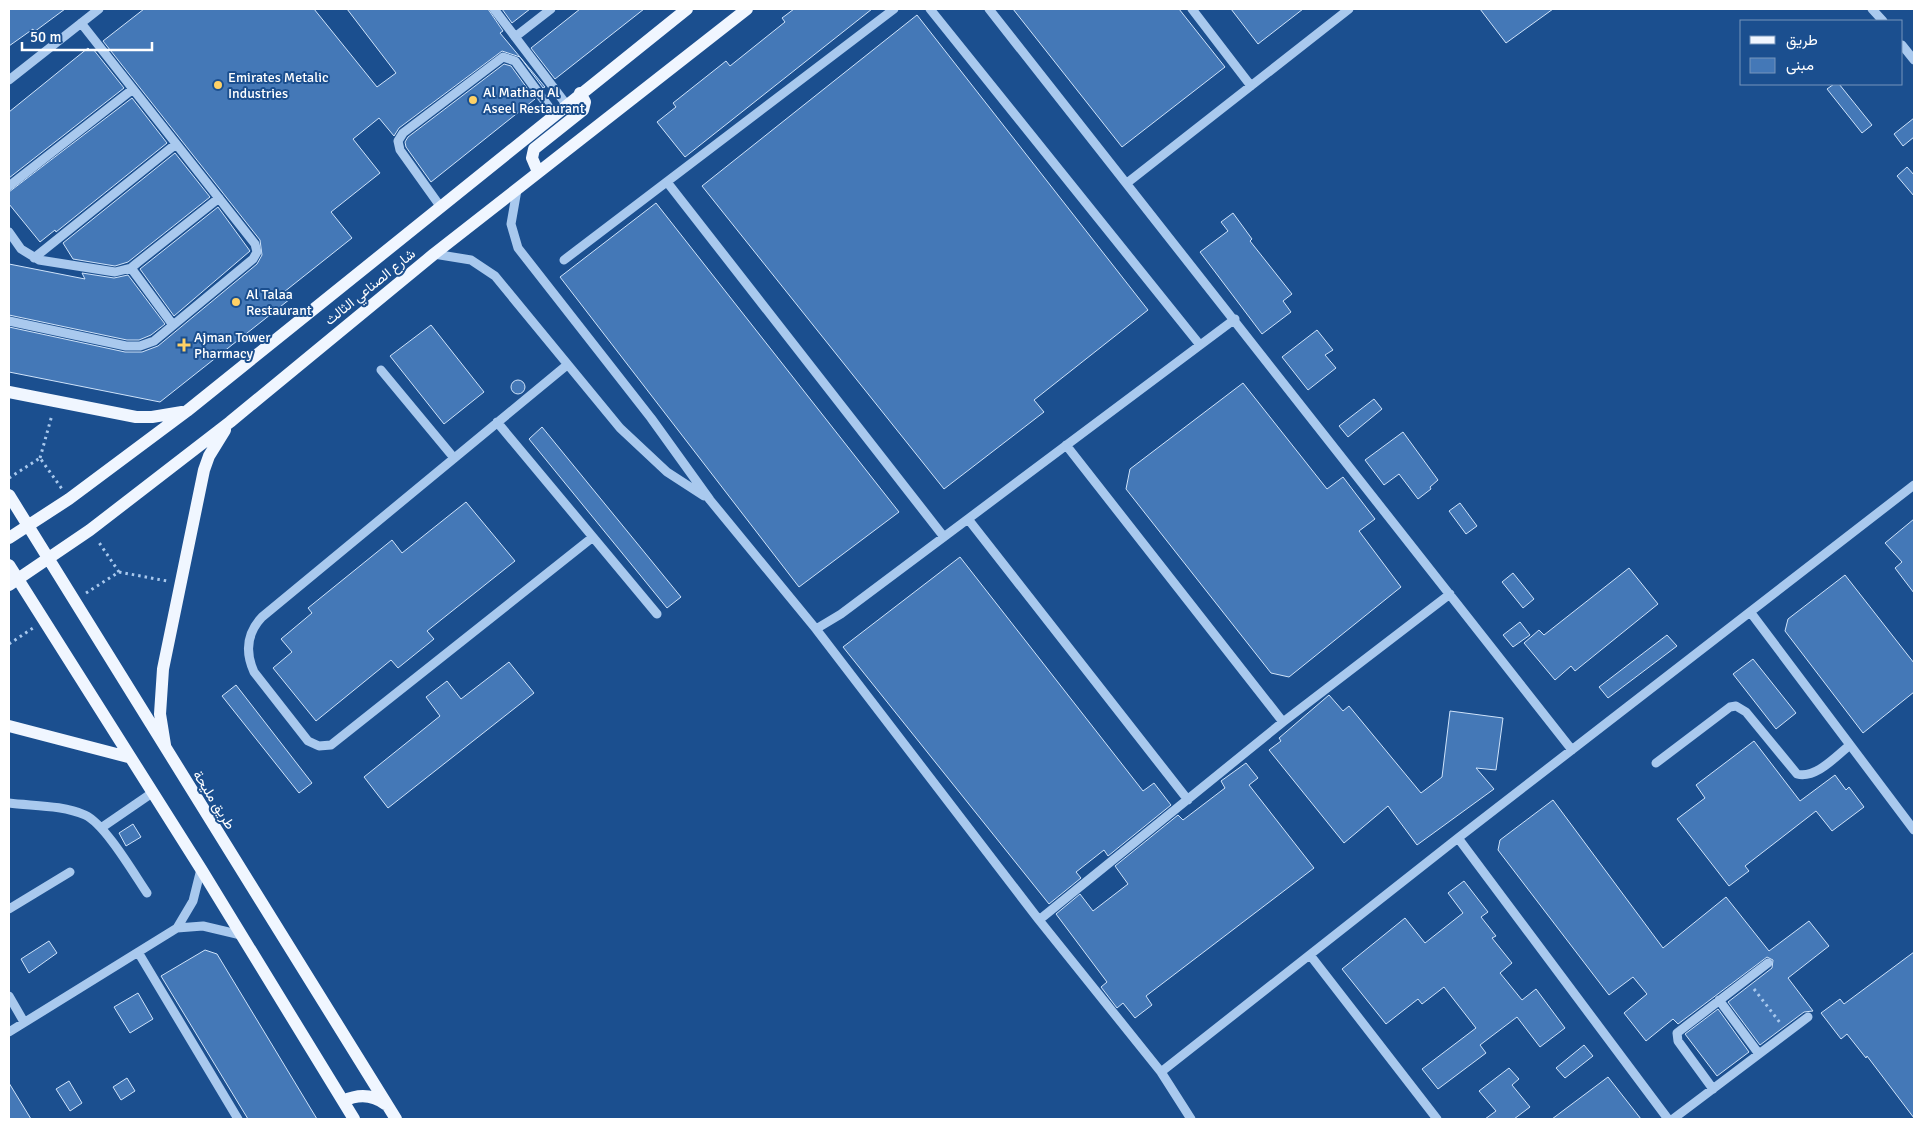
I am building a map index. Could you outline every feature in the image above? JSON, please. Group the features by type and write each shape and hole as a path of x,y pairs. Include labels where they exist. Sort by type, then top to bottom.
{"main road":[{"name":"شارع الصناعي الثالث","path":"9,538 69,499 187,411 566,104 687,9"},
{"name":"شارع الصناعي الثالث","path":"13,582 90,530 230,422 434,254 747,9"},
{"path":"538,172 532,158 534,149 583,110 585,102 580,93"},
{"path":"9,392 136,417 168,416 187,411"},
{"path":"169,757 163,737 160,692 204,470 209,456 230,422"},
{"name":"طريق مليحة","path":"9,495 169,757 396,1119"},
{"path":"9,565 13,582 201,869 343,1101 349,1118"},
{"path":"9,726 128,757"},
{"path":"343,1101 361,1095 371,1096 387,1106"}],"street":[{"path":"9,80 99,9"},
{"path":"494,9 566,104"},
{"path":"516,37 551,9"},
{"path":"564,260 894,9"},
{"path":"930,9 1200,345"},
{"path":"989,9 1235,319 1572,750"},
{"path":"1192,9 1251,86"},
{"path":"1872,9 1882,20"},
{"path":"1127,183 1343,11"},
{"path":"9,321 134,347 154,341 256,256 255,244 81,23"},
{"path":"1903,46 1914,60"},
{"path":"440,206 400,150 398,141 403,133 503,57 515,61 554,114"},
{"path":"9,186 133,89"},
{"path":"34,258 176,144"},
{"path":"667,182 944,536"},
{"path":"517,190 511,224 518,248 651,418 710,500 816,629 1039,920 1161,1072 1192,1119"},
{"path":"9,232 21,249 34,258 115,272 131,268 219,198"},
{"path":"434,254 471,260 490,271 620,428 667,472 710,500"},
{"path":"131,268 173,325"},
{"path":"816,629 841,614 1235,319"},
{"path":"567,365 262,617 251,633 248,653 254,672 313,744 325,746 336,742 593,537"},
{"path":"381,370 454,458"},
{"path":"497,422 657,614"},
{"path":"1066,445 1283,722"},
{"path":"1161,1072 1458,838 1914,485"},
{"path":"968,519 1188,800"},
{"path":"1039,920 1283,722 1450,594"},
{"path":"1751,613 1914,830"},
{"path":"1656,763 1730,707 1736,706 1746,712 1797,774 1802,776 1813,773 1850,745"},
{"path":"101,828 152,793"},
{"path":"9,803 79,813 87,816 101,828 148,893"},
{"path":"1458,838 1668,1119"},
{"path":"9,1032 176,928 193,901 201,869"},
{"path":"9,909 70,872"},
{"path":"176,928 202,926 241,935"},
{"path":"138,952 238,1119"},
{"path":"1310,955 1437,1119"},
{"path":"1713,1089 1676,1036 1768,963"},
{"path":"9,996 24,1022"},
{"path":"1719,1000 1759,1054"},
{"path":"1673,1119 1808,1017"}],"path":[{"path":"40,458 55,401"},
{"path":"119,572 181,584"},
{"path":"1746,979 1787,1033"}],"building":[{"path":"9,9 65,9 34,32 33,29 9,46"},
{"path":"144,9 314,9 377,87 396,73 347,9 488,9 503,31 500,33 520,57 502,51 399,128 394,136 379,118 353,139 380,173 331,212 352,238 284,292 290,299 160,402 9,372 9,327 125,352 142,352 158,346 257,264 262,255 260,240 103,41"},
{"path":"502,9 530,9 512,23"},
{"path":"580,9 644,9 555,79 531,48"},
{"path":"794,9 872,9 685,157 657,122 676,107 673,103 726,61 730,66 785,22 782,18"},
{"path":"1013,9 1179,9 1225,67 1122,147"},
{"path":"1231,9 1303,9 1258,44"},
{"path":"1480,9 1553,9 1506,43"},
{"path":"917,15 1148,310 1034,400 1044,412 944,489 702,186"},
{"path":"88,48 91,51 93,49 124,88 9,178 9,112"},
{"path":"520,57 545,87 543,88"},
{"path":"504,64 511,66 535,99 431,182 406,147 405,142 408,137"},
{"path":"1833,85 1840,85 1872,125 1862,133 1827,89"},
{"path":"132,98 167,143 56,232 55,230 40,242 9,204 9,192"},
{"path":"1914,118 1914,137 1903,146 1894,134"},
{"path":"175,153 210,197 128,262 115,266 73,259 63,243"},
{"path":"1907,167 1914,175 1914,196 1897,176"},
{"path":"656,203 899,512 799,587 560,277"},
{"path":"218,207 250,251 174,316 140,269"},
{"path":"1233,213 1252,239 1250,241 1292,294 1283,301 1291,312 1262,334 1200,252 1228,231 1221,222"},
{"path":"9,264 85,279 82,273 114,278 128,275 165,324 151,335 139,340 127,340 9,315"},
{"path":"431,325 484,392 444,424 390,356"},
{"path":"1317,330 1333,350 1325,355 1336,368 1308,390 1282,357"},
{"path":"515,380 521,380 525,387 521,394 515,394 511,390 511,384"},
{"path":"1243,383 1327,489 1343,477 1375,519 1359,531 1401,587 1289,677 1271,673 1126,489 1130,469"},
{"path":"1374,399 1382,409 1348,437 1339,426"},
{"path":"542,427 681,597 667,608 529,439"},
{"path":"1403,432 1438,480 1430,487 1431,489 1418,499 1399,474 1384,485 1365,460"},
{"path":"466,502 515,561 427,631 434,639 398,668 391,660 316,721 273,668 292,652 281,639 312,613 308,608 392,540 402,553"},
{"path":"1460,503 1477,526 1466,534 1449,511"},
{"path":"1914,519 1914,593 1895,568 1902,562 1885,543"},
{"path":"960,557 1143,791 1154,783 1171,805 1108,856 1104,850 1076,872 1081,878 1049,904 843,647"},
{"path":"1629,568 1658,604 1575,671 1571,666 1555,680 1524,643 1539,630 1544,635"},
{"path":"1513,573 1534,599 1523,608 1502,582"},
{"path":"1845,575 1914,663 1914,692 1863,733 1785,631 1788,619"},
{"path":"1520,622 1530,635 1513,647 1503,635"},
{"path":"1667,635 1677,646 1608,698 1599,687"},
{"path":"1753,659 1796,713 1776,729 1733,674"},
{"path":"509,662 534,693 388,808 364,777 440,716 426,697 447,681 461,699"},
{"path":"236,685 312,783 299,793 222,696"},
{"path":"1329,695 1343,711 1349,706 1421,793 1442,777 1450,711 1503,718 1496,770 1476,768 1494,789 1417,845 1388,806 1344,843 1269,750 1281,741 1279,738"},
{"path":"1754,741 1800,801 1835,775 1846,790 1849,787 1864,807 1832,831 1816,811 1745,866 1749,871 1729,886 1677,819 1705,798 1696,785"},
{"path":"1246,763 1258,778 1249,785 1314,868 1146,996 1152,1005 1135,1018 1123,1003 1117,1008 1101,987 1107,982 1056,914 1080,894 1093,911 1128,884 1115,866 1178,815 1183,820 1225,788 1221,781"},
{"path":"1553,800 1663,948 1726,897 1769,951 1809,921 1829,946 1788,978 1813,1011 1804,1012 1760,1045 1728,1002 1772,968 1773,960 1767,957 1678,1024 1673,1019 1646,1041 1624,1013 1647,994 1633,977 1609,995 1498,850 1500,840"},
{"path":"133,824 141,837 126,846 119,833"},
{"path":"1464,881 1488,912 1481,917 1496,936 1492,938 1512,963 1500,973 1522,1000 1536,989 1565,1028 1540,1047 1517,1017 1480,1045 1486,1053 1438,1089 1422,1069 1476,1028 1444,987 1422,1004 1418,999 1386,1024 1342,969 1405,918 1425,943 1463,913 1448,893"},
{"path":"49,941 57,953 29,973 21,959"},
{"path":"205,950 217,954 317,1119 248,1119 161,976"},
{"path":"1914,952 1914,1118 1867,1056 1866,1058 1847,1034 1841,1039 1821,1013 1840,999 1844,1004"},
{"path":"138,993 153,1019 130,1033 114,1007"},
{"path":"1718,1009 1749,1052 1717,1076 1685,1034"},
{"path":"1584,1045 1593,1056 1565,1078 1556,1068"},
{"path":"1509,1068 1519,1079 1512,1085 1530,1107 1514,1119 1485,1119 1496,1111 1479,1091"},
{"path":"1608,1077 1641,1119 1552,1119"},
{"path":"127,1078 135,1091 121,1100 113,1087"},
{"path":"69,1081 82,1103 70,1111 56,1089"},
{"path":"9,1083 31,1119 9,1119"}],"place":[{"name":"Emirates Metalic Industries","path":"218,85"},
{"name":"Al Mathaq Al Aseel Restaurant","path":"473,100"},
{"name":"Al Talaa Restaurant","path":"236,302"},
{"name":"Ajman Tower Pharmacy","path":"184,345"}]}
